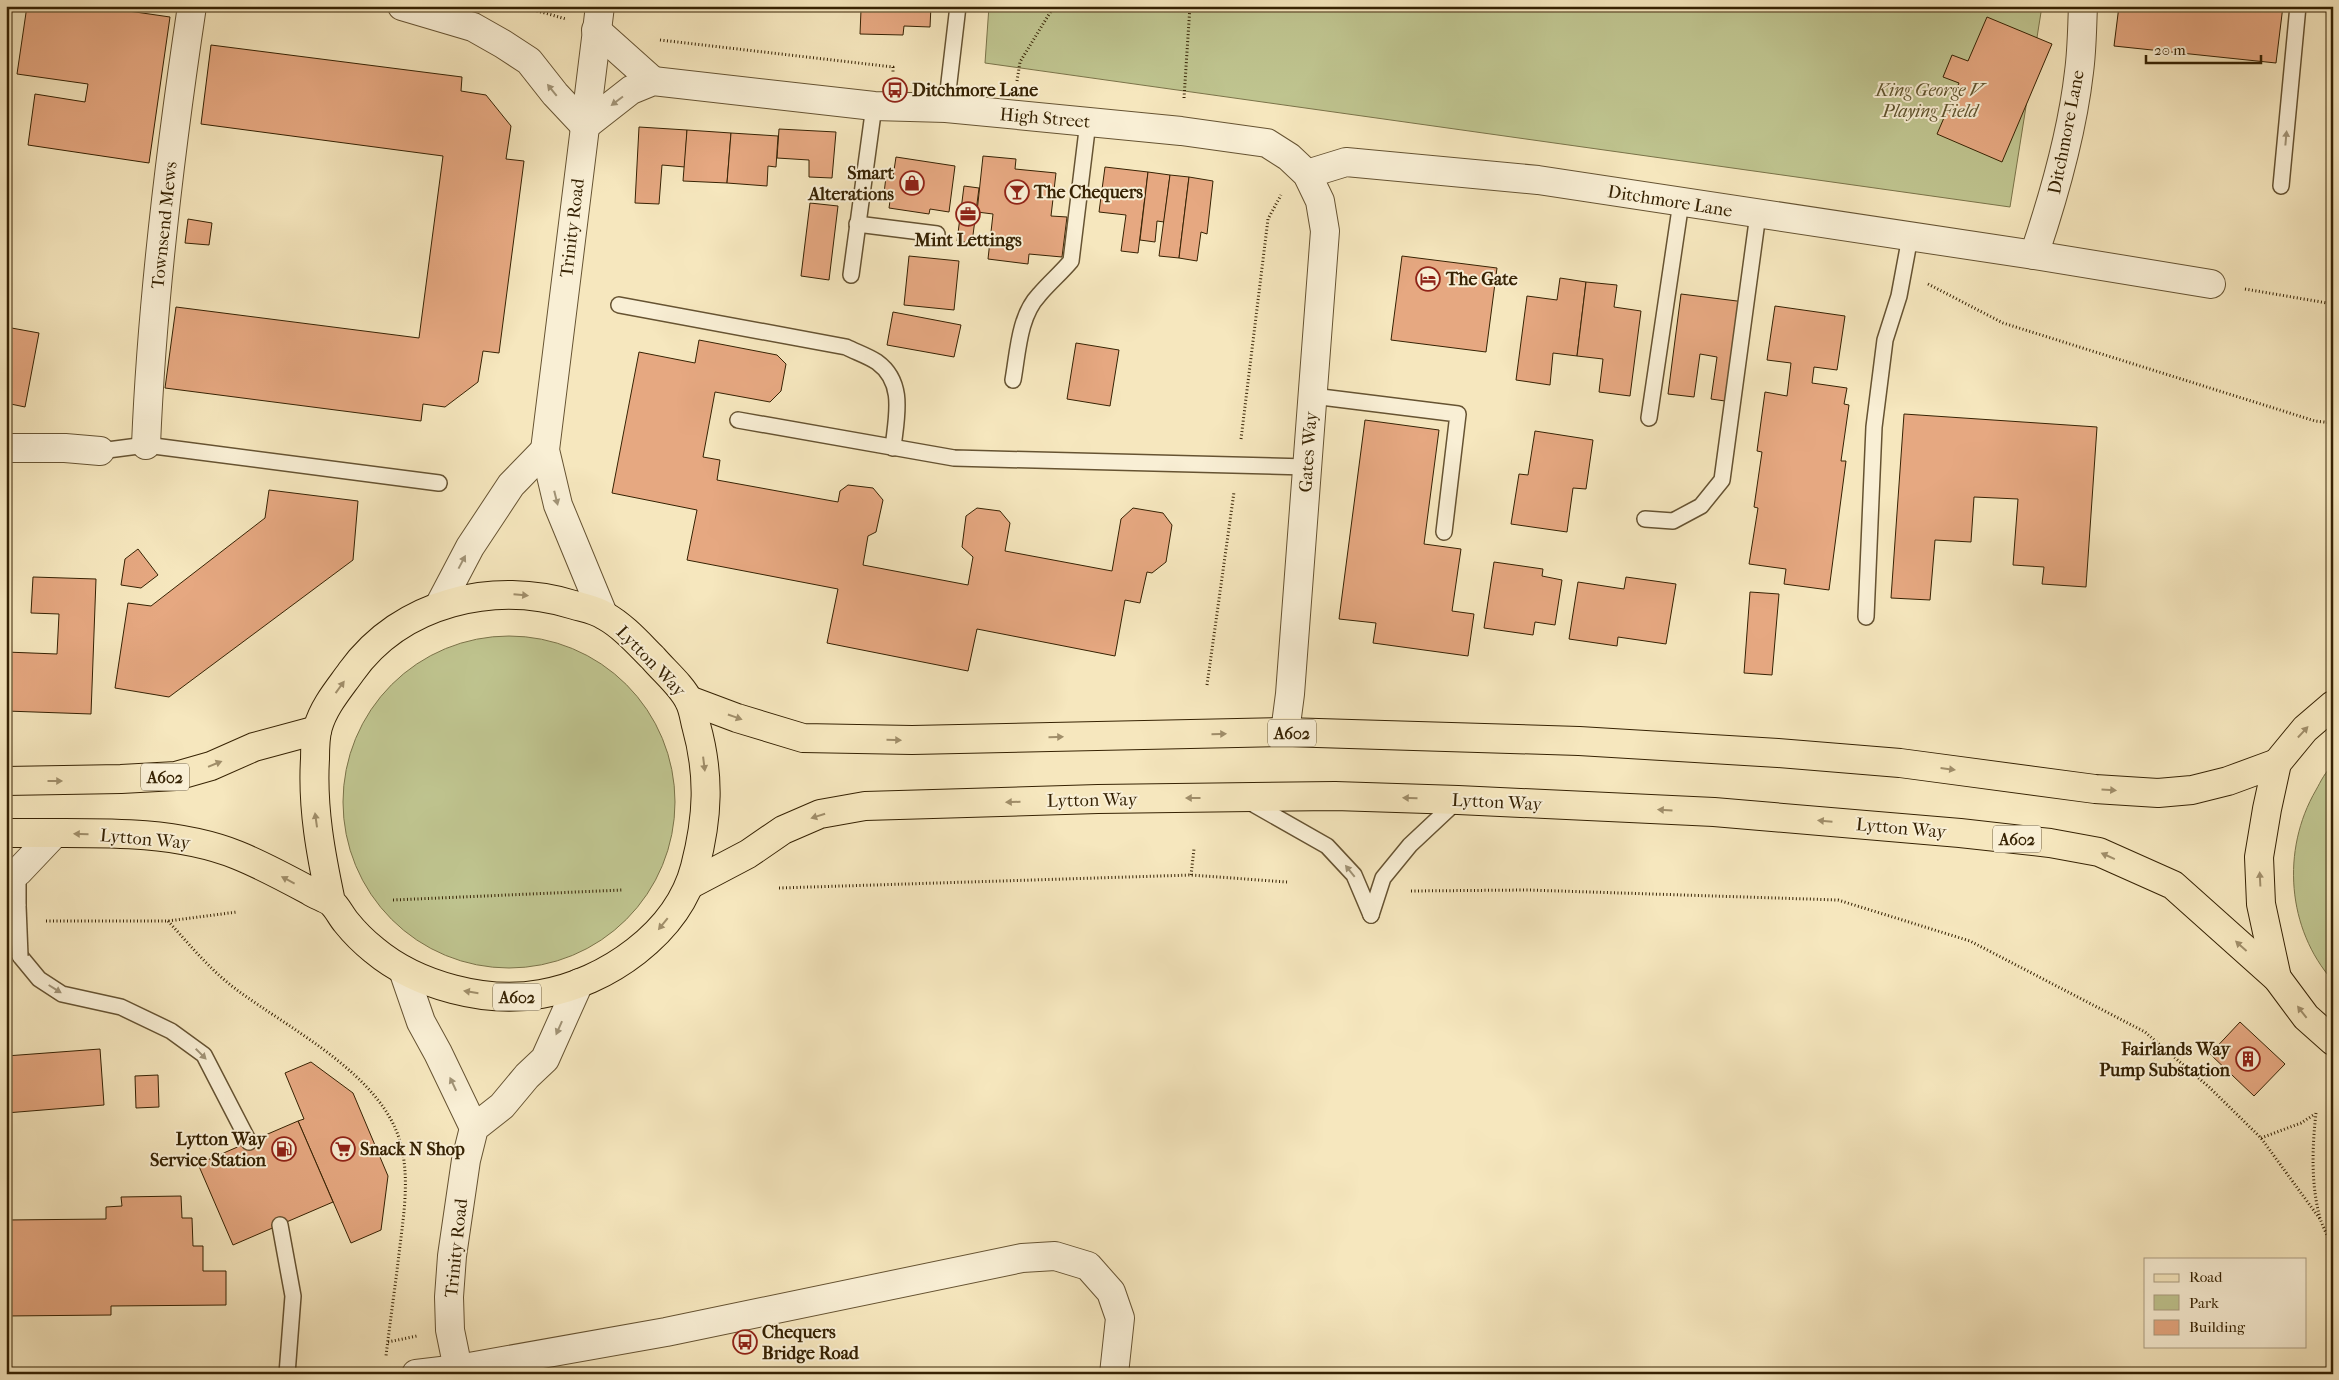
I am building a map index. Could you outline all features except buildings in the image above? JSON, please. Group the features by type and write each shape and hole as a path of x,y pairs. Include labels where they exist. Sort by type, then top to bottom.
{"main road":[{"name":"Lytton Way","path":"6,833 146,836 200,843 235,854 331,902 349,926 375,951 403,970 461,990 513,997 543,994 579,983 610,969 640,950 666,922 691,884 703,838 707,809 701,742 689,700 631,635 603,614 561,601 504,594 479,596 439,606 404,622 364,653 325,709 317,730 314,804 331,902"},
{"name":"Lytton Way","path":"689,700 737,718 803,738 912,740 1285,732 1579,742 1778,753 1900,763 2095,788 2158,793 2192,790 2228,781 2277,763"},
{"name":"Lytton Way","path":"2277,978 2261,904 2259,857 2277,763 2305,729 2333,705"},
{"name":"A602","path":"6,781 121,780 176,776 211,766 254,746 317,730"},
{"name":"Lytton Way","path":"691,884 748,854 783,830 820,814 866,806 1098,799 1335,796 1714,812 1960,833 2050,843 2099,852 2173,886 2277,978 2306,1017 2333,1041"}],"street":[{"name":"Townsend Mews","path":"146,445 148,382 172,135 192,6"},
{"path":"402,6 473,27 510,48 529,61 584,126"},
{"name":"Ditchmore Lane","path":"2034,254 2050,207 2066,144 2079,72 2083,6"},
{"path":"598,18 653,81"},
{"name":"Trinity Road","path":"598,18 545,450 558,505 603,614"},
{"name":"High Street","path":"584,126 631,90 653,81 885,106 946,108 1011,116 1181,131 1266,143 1289,157 1306,174"},
{"name":"Ditchmore Lane","path":"1306,174 1346,162 1538,180 2034,254 2212,284"},
{"name":"Gates Way","path":"1285,732 1290,694 1326,231 1320,201 1306,174"},
{"path":"6,448 65,448 100,451"},
{"path":"439,606 470,547 511,485 545,450"},
{"path":"12,874 54,834"},
{"path":"403,970 421,1022 474,1128 502,1106 527,1076 545,1060 579,983"},
{"name":"Trinity Road","path":"458,1369 450,1330 452,1256 466,1160 474,1128"},
{"path":"416,1374 458,1369 666,1332 1022,1258 1055,1256 1088,1266 1111,1292 1120,1318 1116,1362"}],"lane":[{"path":"946,108 958,6"},
{"path":"2281,186 2298,6"},
{"path":"851,275 858,224 885,106"},
{"path":"1012,380 1023,324 1037,296 1061,274 1071,261 1088,122"},
{"path":"1649,418 1681,202"},
{"path":"1645,519 1673,521 1701,506 1722,480 1758,214"},
{"path":"858,224 937,234"},
{"path":"1866,617 1874,427 1885,340 1904,274 1910,237"},
{"path":"619,305 846,347 878,363 892,378 898,399 893,448"},
{"path":"1313,396 1458,414 1444,532"},
{"path":"738,420 954,458 1307,468"},
{"path":"100,451 146,445 439,483"},
{"path":"1241,798 1327,846 1354,875 1371,915 1384,878 1410,845 1458,800"},
{"path":"12,874 18,906 20,956 39,979 62,994 121,1006 171,1031 204,1055 249,1142"},
{"path":"280,1225 293,1296 287,1374"}],"path":[{"path":"520,6 566,20"},
{"path":"1011,116 1020,62 1054,6"},
{"path":"1181,131 1190,6"},
{"path":"654,39 893,67 885,106"},
{"path":"1240,442 1268,219 1277,198 1306,174"},
{"path":"1904,274 1938,288 2003,323 2306,418 2333,423"},
{"path":"2212,284 2333,304"},
{"path":"1207,685 1234,490"},
{"path":"1191,876 1194,849"},
{"path":"779,888 1191,876 1287,882"},
{"path":"393,900 622,890"},
{"path":"1411,891 1528,890 1838,900 1970,941 2145,1032 2209,1087 2261,1138 2320,1219 2333,1247"},
{"path":"44,921 168,921 237,912"},
{"path":"168,921 217,974 354,1074 376,1096 390,1119 401,1144 405,1175 404,1214 386,1358"},
{"path":"2261,1138 2301,1123 2316,1114 2312,1145 2320,1219"}],"green space":[{"name":"King George V Playing Field","path":"989,6 2042,6 2010,207 985,63"},
{"path":"509,636 541,639 573,649 601,664 626,685 647,710 662,738 672,770 675,802 672,834 662,866 647,894 626,919 601,940 573,955 541,965 509,968 477,965 445,955 417,940 392,919 371,894 356,866 346,834 343,802 346,770 356,738 371,710 392,685 417,664 445,649 477,639"},
{"path":"2333,765 2333,981 2318,960 2306,938 2298,914 2294,889 2294,863 2297,838 2305,813 2321,780"}],"place":[{"name":"Ditchmore Lane","path":"895,90"},
{"name":"Smart Alterations","path":"912,183"},
{"name":"The Chequers","path":"1017,192"},
{"name":"Mint Lettings","path":"968,214"},
{"name":"The Gate","path":"1428,279"},
{"name":"Fairlands Way Pump Substation","path":"2248,1059"},
{"name":"Lytton Way Service Station","path":"284,1149"},
{"name":"Snack N Shop","path":"343,1149"},
{"name":"Chequers Bridge Road","path":"745,1342"}]}
